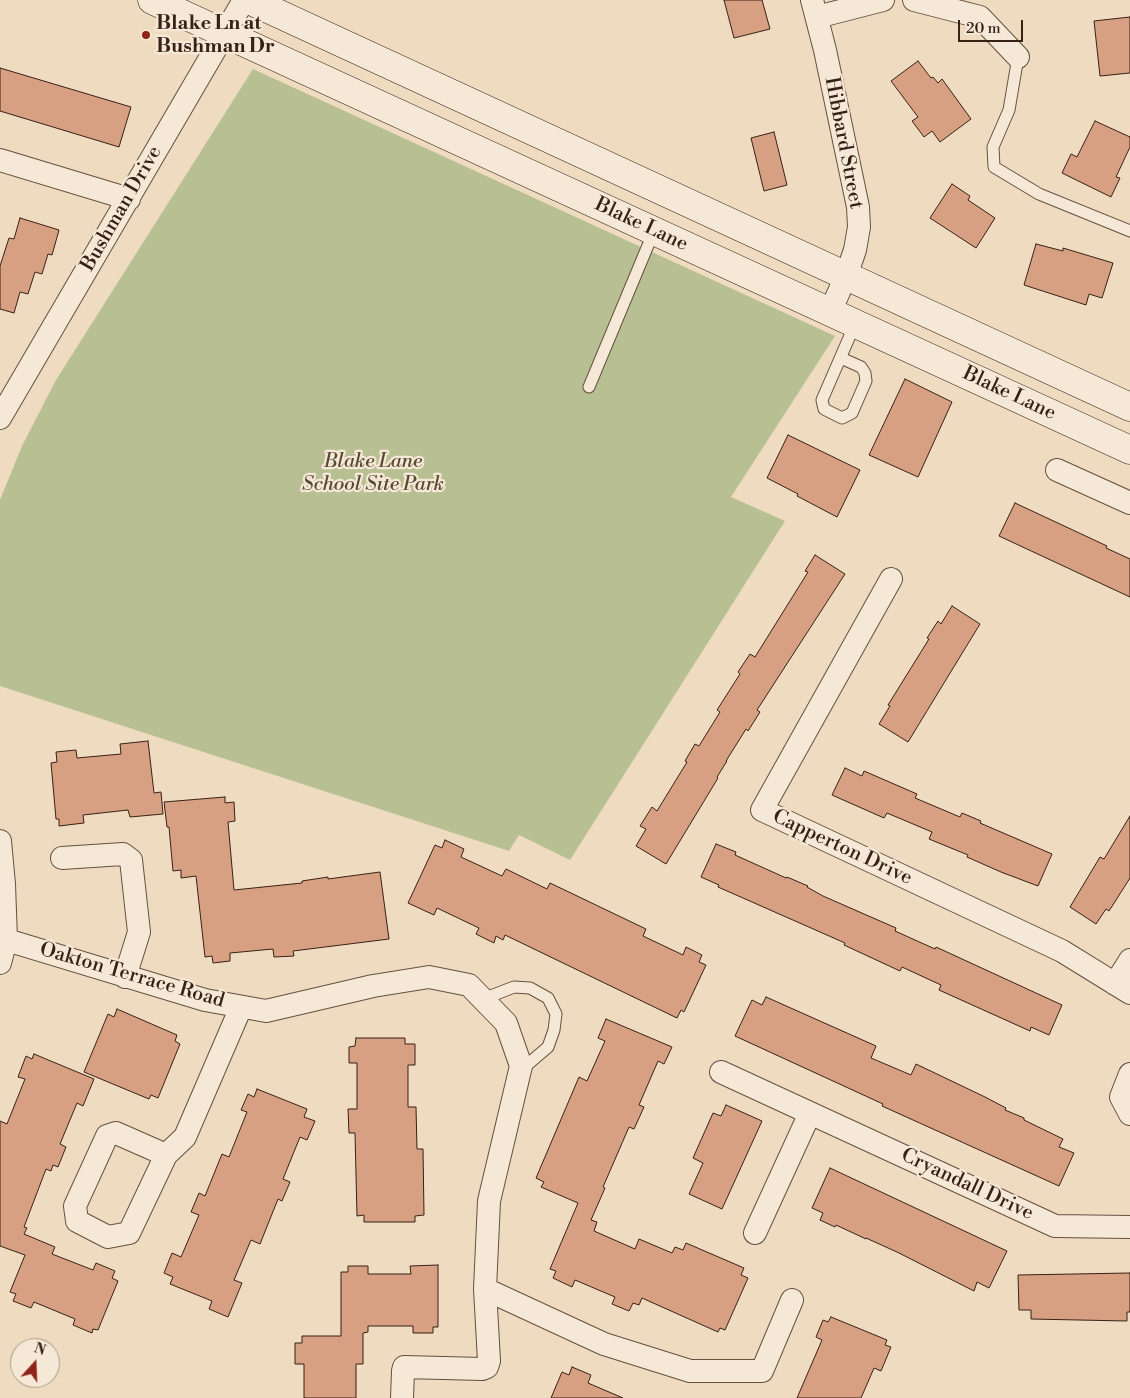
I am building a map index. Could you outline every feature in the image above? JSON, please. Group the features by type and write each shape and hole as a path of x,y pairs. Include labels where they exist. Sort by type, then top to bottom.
{"main road":[{"name":"Blake Lane","path":"152,0 1130,450"},
{"name":"Blake Lane","path":"249,0 1130,407"}],"street":[{"name":"Bushman Drive","path":"0,418 244,0"},
{"path":"814,9 884,0"},
{"path":"914,0 980,17 1018,56"},
{"name":"Hibbard Street","path":"814,9 858,206 859,227 855,250 830,312"},
{"path":"0,160 129,199"},
{"path":"1056,470 1130,503"},
{"name":"Capperton Drive","path":"891,578 762,810 1062,952 1123,989"},
{"path":"0,841 4,884 3,939 0,963"},
{"path":"62,858 123,854 131,860 139,932 125,977"},
{"name":"Oakton Terrace Road","path":"3,939 205,1000 266,1011 373,986 429,977 469,985 506,1023 521,1066 489,1201 485,1290 489,1361 487,1367 482,1369 404,1367 402,1398"},
{"path":"1123,989 1130,960"},
{"path":"166,1155 116,1133 107,1136 75,1206 77,1221 108,1237 129,1233 166,1155 185,1137 241,1007"},
{"name":"Cryandall Drive","path":"721,1072 1055,1226 1130,1227"},
{"path":"1130,1074 1121,1097 1130,1114"},
{"path":"755,1233 810,1112"},
{"path":"485,1290 604,1344 690,1371 762,1371 792,1300"}],"lane":[{"path":"1018,56 1009,110 993,147 994,167 1039,194 1130,231"},
{"path":"589,387 654,231"},
{"path":"841,358 860,367 865,373 866,381 852,413 842,418 824,409 822,400 856,324"},
{"path":"482,1000 514,987 530,988 548,998 556,1014 554,1030 548,1047 520,1071"}],"green space":[{"name":"Blake Lane School Site Park","path":"253,69 835,336 731,497 785,521 570,860 519,835 509,851 0,686 0,500 22,446 56,380"}],"building":[{"path":"724,0 762,0 770,29 734,38"},
{"path":"1130,17 1130,73 1100,76 1094,21"},
{"path":"918,61 931,78 933,77 938,83 942,79 971,119 940,142 932,131 924,137 912,121 918,117 891,81"},
{"path":"0,68 131,107 119,147 0,111"},
{"path":"1095,121 1130,137 1130,147 1116,177 1120,178 1111,197 1062,173 1071,154 1077,157"},
{"path":"774,132 787,185 764,191 751,138"},
{"path":"952,184 970,196 968,200 995,218 976,248 930,218"},
{"path":"20,218 59,230 52,255 48,254 42,274 35,272 28,294 20,292 14,313 0,309 0,266 9,238 14,239"},
{"path":"1036,244 1063,251 1063,248 1113,263 1102,298 1089,294 1086,305 1024,285"},
{"path":"905,379 952,402 918,477 869,455"},
{"path":"788,435 860,470 837,517 767,478"},
{"path":"1015,503 1107,546 1106,548 1130,559 1130,597 999,536"},
{"path":"815,555 845,574 757,710 760,712 748,731 746,729 726,761 718,778 666,864 636,846 646,829 640,826 652,807 657,811 687,762 685,761 695,744 699,746 720,712 717,710 740,674 738,672 750,654 755,657 808,572 805,571"},
{"path":"952,606 980,624 908,742 879,724 890,706 888,705 929,639 927,638 938,621 941,624"},
{"path":"148,741 154,793 161,792 163,814 130,817 128,810 83,815 84,823 59,826 59,819 56,819 51,763 57,762 56,752 76,750 77,758 121,754 120,744"},
{"path":"845,768 862,776 864,771 917,794 915,798 960,817 962,813 981,821 980,823 1052,854 1038,886 1001,872 967,857 968,855 929,839 932,832 887,813 884,818 832,795"},
{"path":"225,797 225,803 234,802 235,821 228,822 234,890 380,872 389,939 293,951 294,956 274,957 273,949 230,953 230,961 213,963 212,956 205,957 196,876 181,878 181,870 173,871 169,827 167,827 164,802"},
{"path":"1130,816 1130,878 1109,911 1106,909 1096,924 1070,907 1100,857 1104,859"},
{"path":"445,840 464,849 461,857 502,876 506,869 547,889 550,883 646,929 643,936 683,955 686,947 702,955 699,962 706,965 684,1012 681,1010 677,1018 505,935 503,940 496,936 494,943 476,934 479,928 437,908 434,915 408,903 435,845 442,848"},
{"path":"716,844 736,852 735,855 808,886 823,896 896,928 895,931 935,949 936,947 1062,1005 1049,1035 1031,1027 1030,1031 939,990 941,985 902,967 900,971 844,945 845,943 718,887 719,885 701,877"},
{"path":"766,997 876,1046 871,1058 911,1075 916,1064 985,1097 1006,1108 1005,1110 1063,1139 1059,1147 1074,1153 1059,1186 882,1106 883,1104 735,1036 752,1000 762,1005"},
{"path":"117,1009 177,1035 175,1041 180,1044 158,1098 151,1095 149,1099 84,1072 108,1014 114,1017"},
{"path":"606,1019 672,1047 664,1064 658,1061 639,1105 644,1107 634,1129 629,1127 603,1187 605,1188 591,1220 597,1222 594,1231 635,1249 639,1239 672,1253 675,1247 683,1250 686,1243 744,1268 741,1275 748,1278 725,1330 720,1328 718,1332 642,1298 639,1305 633,1303 629,1311 612,1304 615,1297 575,1280 572,1287 553,1278 556,1271 550,1269 578,1203 541,1187 544,1182 536,1178 579,1077 587,1081 605,1041 598,1038"},
{"path":"356,1038 405,1038 405,1044 415,1044 415,1065 408,1065 408,1107 416,1107 417,1149 423,1149 424,1215 415,1216 415,1222 364,1222 364,1215 357,1216 355,1133 349,1133 348,1109 357,1109 357,1063 349,1063 349,1047 355,1046"},
{"path":"34,1054 94,1079 83,1106 77,1103 60,1144 66,1147 58,1167 53,1165 51,1171 46,1169 24,1227 27,1228 24,1234 55,1247 52,1254 93,1270 96,1263 115,1271 112,1278 118,1281 98,1330 93,1329 92,1333 73,1325 75,1319 34,1302 31,1308 13,1301 16,1294 10,1292 25,1255 0,1246 0,1121 7,1124 25,1079 18,1077 26,1056 32,1059"},
{"path":"257,1089 307,1109 304,1117 315,1121 307,1140 300,1137 283,1179 290,1182 282,1201 278,1199 260,1244 251,1240 234,1280 242,1283 228,1317 209,1309 212,1301 170,1284 173,1277 164,1273 172,1253 181,1257 199,1215 191,1212 199,1193 205,1196 222,1154 229,1157 247,1112 241,1110 248,1094 254,1097"},
{"path":"726,1105 762,1121 722,1209 689,1194 703,1163 693,1158 713,1113 721,1116"},
{"path":"830,1168 1007,1251 989,1288 977,1282 974,1291 899,1253 836,1225 835,1227 820,1220 823,1213 812,1208"},
{"path":"438,1265 438,1327 433,1327 433,1333 413,1333 413,1326 368,1326 368,1332 363,1333 363,1364 356,1364 356,1398 304,1398 304,1364 295,1364 295,1343 302,1343 302,1336 341,1336 341,1272 348,1272 348,1266 368,1266 368,1274 411,1274 410,1266"},
{"path":"1130,1273 1130,1312 1127,1312 1127,1321 1031,1319 1031,1310 1019,1310 1018,1275"},
{"path":"831,1317 887,1340 885,1345 891,1347 881,1371 874,1368 861,1398 797,1398 822,1340 816,1337 823,1320 828,1322"},
{"path":"572,1367 591,1375 588,1383 623,1398 551,1398 562,1372 569,1375"}],"place":[{"name":"Blake Ln at Bushman Dr","path":"146,35"}]}
